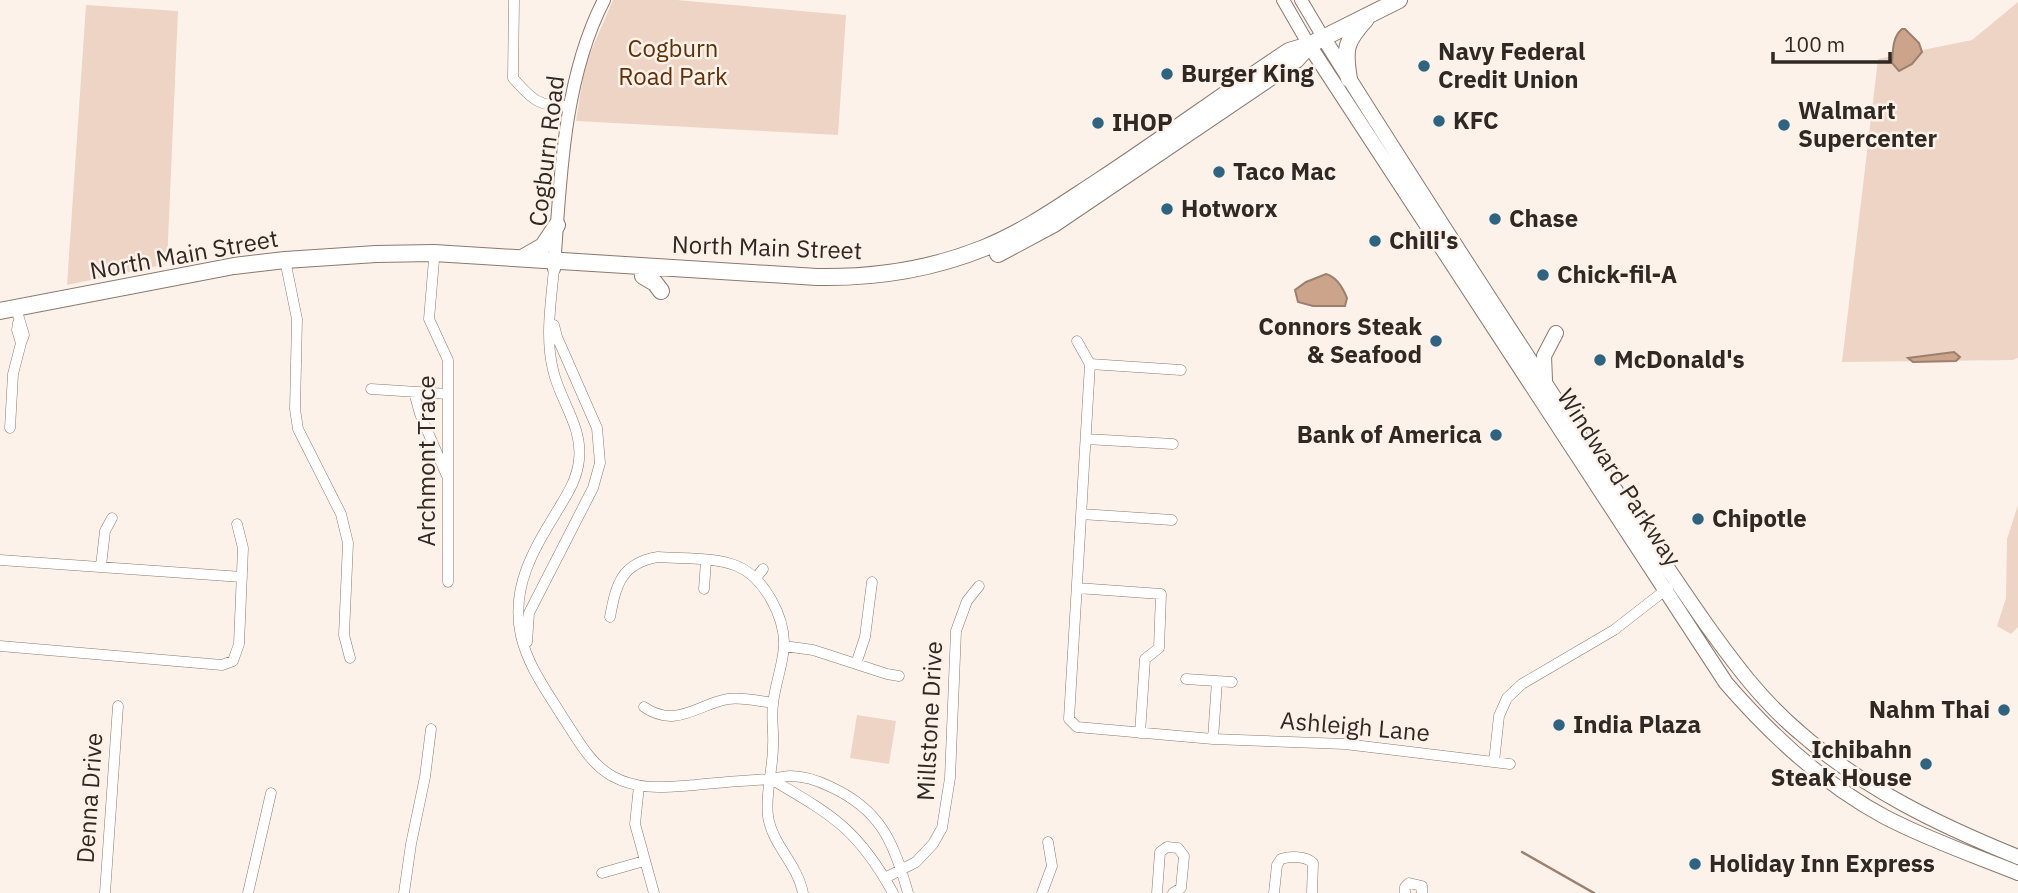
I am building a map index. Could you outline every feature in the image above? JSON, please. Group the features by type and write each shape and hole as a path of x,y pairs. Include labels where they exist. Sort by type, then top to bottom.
{"main road":[{"path":"1316,41 1399,0"},
{"path":"1349,79 1346,47 1350,38 1372,13"},
{"name":"Windward Parkway","path":"1316,41 1349,79 1546,385 1671,586 1726,683 1765,727 1810,766 1858,802 1920,834 2018,873"},
{"name":"Windward Parkway","path":"1316,41 1671,586 1743,675 1797,731 1880,792 1918,813 2018,858"},
{"name":"North Main Street","path":"376,254 434,260 828,277 884,273 954,258 995,243 1036,222 1289,51 1316,41"},
{"name":"North Main Street","path":"11,314 187,273 285,260 376,254 434,253 521,258 554,265 643,276 795,287 843,288 913,279 978,261 1019,244 1073,212 1296,60 1316,41"},
{"path":"521,258 543,246 557,225"},
{"path":"643,276 661,290"},
{"path":"1546,385 1544,356 1556,333"}],"street":[{"path":"514,0 513,78 528,96 548,107 570,106"},
{"name":"Cogburn Road","path":"554,265 570,106 581,58 604,0"},
{"name":"Windward Parkway","path":"1283,0 1316,41"},
{"name":"Windward Parkway","path":"1301,0 1316,41"},
{"path":"285,260 298,319 295,409 298,429 346,529 348,543 344,635 350,657"},
{"name":"Archmont Trace","path":"434,260 429,319 448,360 449,582"},
{"path":"554,265 549,343 552,368 577,431 580,457 572,487 533,550 522,577 518,616 533,670 589,758 612,776 639,786 662,788 791,776 818,781 842,792 866,808 884,829 897,855 908,893"},
{"path":"528,658 529,613 593,488 600,463 597,428 556,337 551,311"},
{"path":"10,428 12,382 22,343 11,314"},
{"path":"1077,341 1090,364 1181,370"},
{"name":"Ashleigh Lane","path":"1090,364 1069,719 1077,727 1213,738 1345,744 1510,764"},
{"path":"371,389 448,394"},
{"path":"414,391 420,414 448,479"},
{"path":"1086,439 1173,444"},
{"path":"1081,514 1172,520"},
{"path":"101,566 105,531 112,518"},
{"path":"0,646 222,665 233,661 239,644 243,548 237,524"},
{"path":"611,617 618,583 627,571 636,563 658,557 735,565 756,578 765,590 779,619 784,646 773,702 768,814 779,846 794,866 803,893"},
{"path":"0,560 242,577"},
{"path":"704,589 706,561"},
{"path":"756,578 763,569"},
{"path":"856,664 865,637 872,582"},
{"name":"Millstone Drive","path":"885,878 916,862 933,844 942,828 950,778 956,631 968,601 979,586"},
{"path":"1494,762 1499,716 1507,698 1522,684 1614,630 1671,586"},
{"path":"1077,589 1161,594 1159,648 1145,659 1140,733"},
{"path":"784,646 813,650 899,676"},
{"path":"1185,679 1232,682"},
{"path":"1213,738 1217,681"},
{"path":"645,707 657,714 675,716 692,713 728,699 773,702"},
{"name":"Denna Drive","path":"105,893 118,706"},
{"path":"404,893 431,729"},
{"path":"771,779 838,820 867,850 893,893"},
{"path":"639,786 635,824 654,893"},
{"path":"248,893 271,793"},
{"path":"1042,893 1052,866 1048,842"},
{"path":"1157,893 1160,852 1167,847 1178,848 1184,856 1181,888 1173,893"},
{"path":"1275,893 1277,865 1286,857 1306,859 1313,863 1312,893"},
{"path":"602,873 644,861"},
{"path":"1405,893 1405,887 1409,883 1422,886 1422,893"}],"green space":[{"name":"Cogburn Road Park","path":"613,0 677,0 846,15 838,135 576,121 585,65"},
{"path":"2018,2 2018,358 1842,362 1878,59 1972,40"},
{"path":"86,5 178,11 167,264 67,285"},
{"path":"2018,505 2018,627 2011,634 1997,626 2006,598 2007,539"},
{"path":"857,715 896,721 889,764 850,758"}],"shaded area":[{"path":"1902,29 1919,43 1922,52 1912,64 1899,71 1892,63 1895,40"},
{"path":"1326,274 1341,287 1347,298 1345,306 1313,306 1298,302 1295,290"},
{"path":"1954,352 1960,357 1956,361 1913,362 1908,358"}],"waterway":[{"path":"1522,852 1594,893"}],"place":[{"name":"Navy Federal Credit Union","path":"1424,66"},
{"name":"Burger King","path":"1167,74"},
{"name":"KFC","path":"1439,121"},
{"name":"IHOP","path":"1098,123"},
{"name":"Walmart Supercenter","path":"1784,125"},
{"name":"Taco Mac","path":"1219,172"},
{"name":"Hotworx","path":"1167,209"},
{"name":"Chase","path":"1495,219"},
{"name":"Chili's","path":"1375,241"},
{"name":"Chick-fil-A","path":"1543,275"},
{"name":"Connors Steak & Seafood","path":"1436,341"},
{"name":"McDonald's","path":"1600,360"},
{"name":"Bank of America","path":"1496,435"},
{"name":"Chipotle","path":"1698,519"},
{"name":"Nahm Thai","path":"2004,710"},
{"name":"India Plaza","path":"1559,725"},
{"name":"Ichibahn Steak House","path":"1926,764"},
{"name":"Holiday Inn Express","path":"1695,864"}]}
